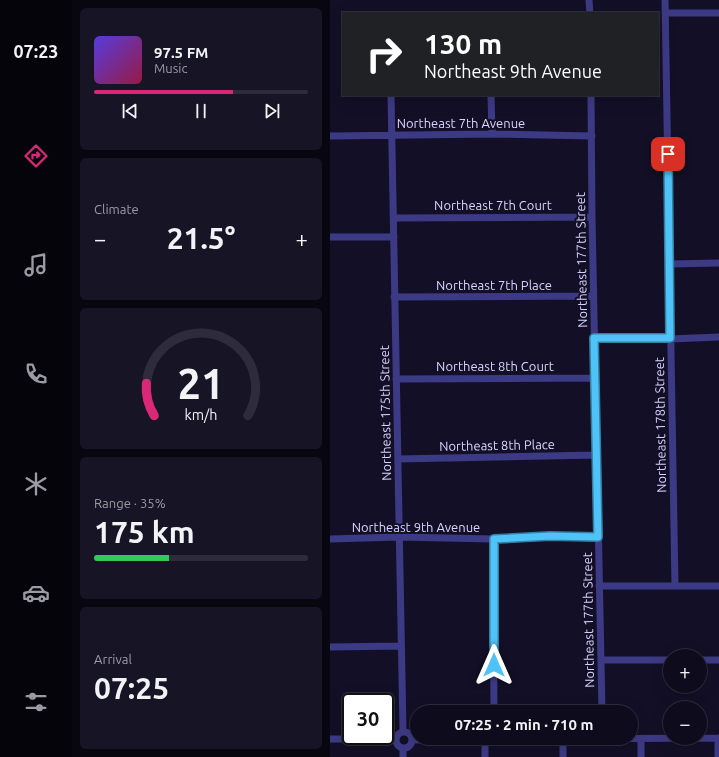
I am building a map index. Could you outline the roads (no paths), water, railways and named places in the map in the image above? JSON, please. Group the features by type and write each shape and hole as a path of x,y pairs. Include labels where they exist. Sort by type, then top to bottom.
{"street":[{"path":"590,0 590,12"},
{"name":"Northeast 178th Street","path":"665,0 675,586"},
{"path":"665,13 719,13"},
{"name":"Northeast 175th Street","path":"391,96 403,731"},
{"path":"491,96 492,134"},
{"name":"Northeast 177th Street","path":"592,96 593,296 602,705"},
{"name":"Northeast 7th Avenue","path":"330,136 492,134 592,136"},
{"name":"Northeast 7th Court","path":"394,218 592,217"},
{"path":"330,237 394,237"},
{"path":"670,264 719,263"},
{"name":"Northeast 7th Place","path":"394,297 593,296"},
{"path":"594,338 719,337"},
{"name":"Northeast 8th Court","path":"396,378 595,378"},
{"name":"Northeast 8th Place","path":"398,459 596,455"},
{"name":"Northeast 9th Avenue","path":"330,539 494,539 550,536 598,537"},
{"path":"494,539 494,705"},
{"path":"599,586 719,586"},
{"path":"330,647 401,646"},
{"path":"601,660 663,660"},
{"path":"707,660 719,660"},
{"path":"395,739 397,735 403,731 408,733 410,736"},
{"path":"638,739 718,738 718,757"},
{"path":"330,739 395,739"},
{"path":"395,739 397,745 403,748 410,745"},
{"path":"641,739 641,757"},
{"path":"485,745 485,757"},
{"path":"563,745 563,757"},
{"path":"403,748 404,757"}]}
